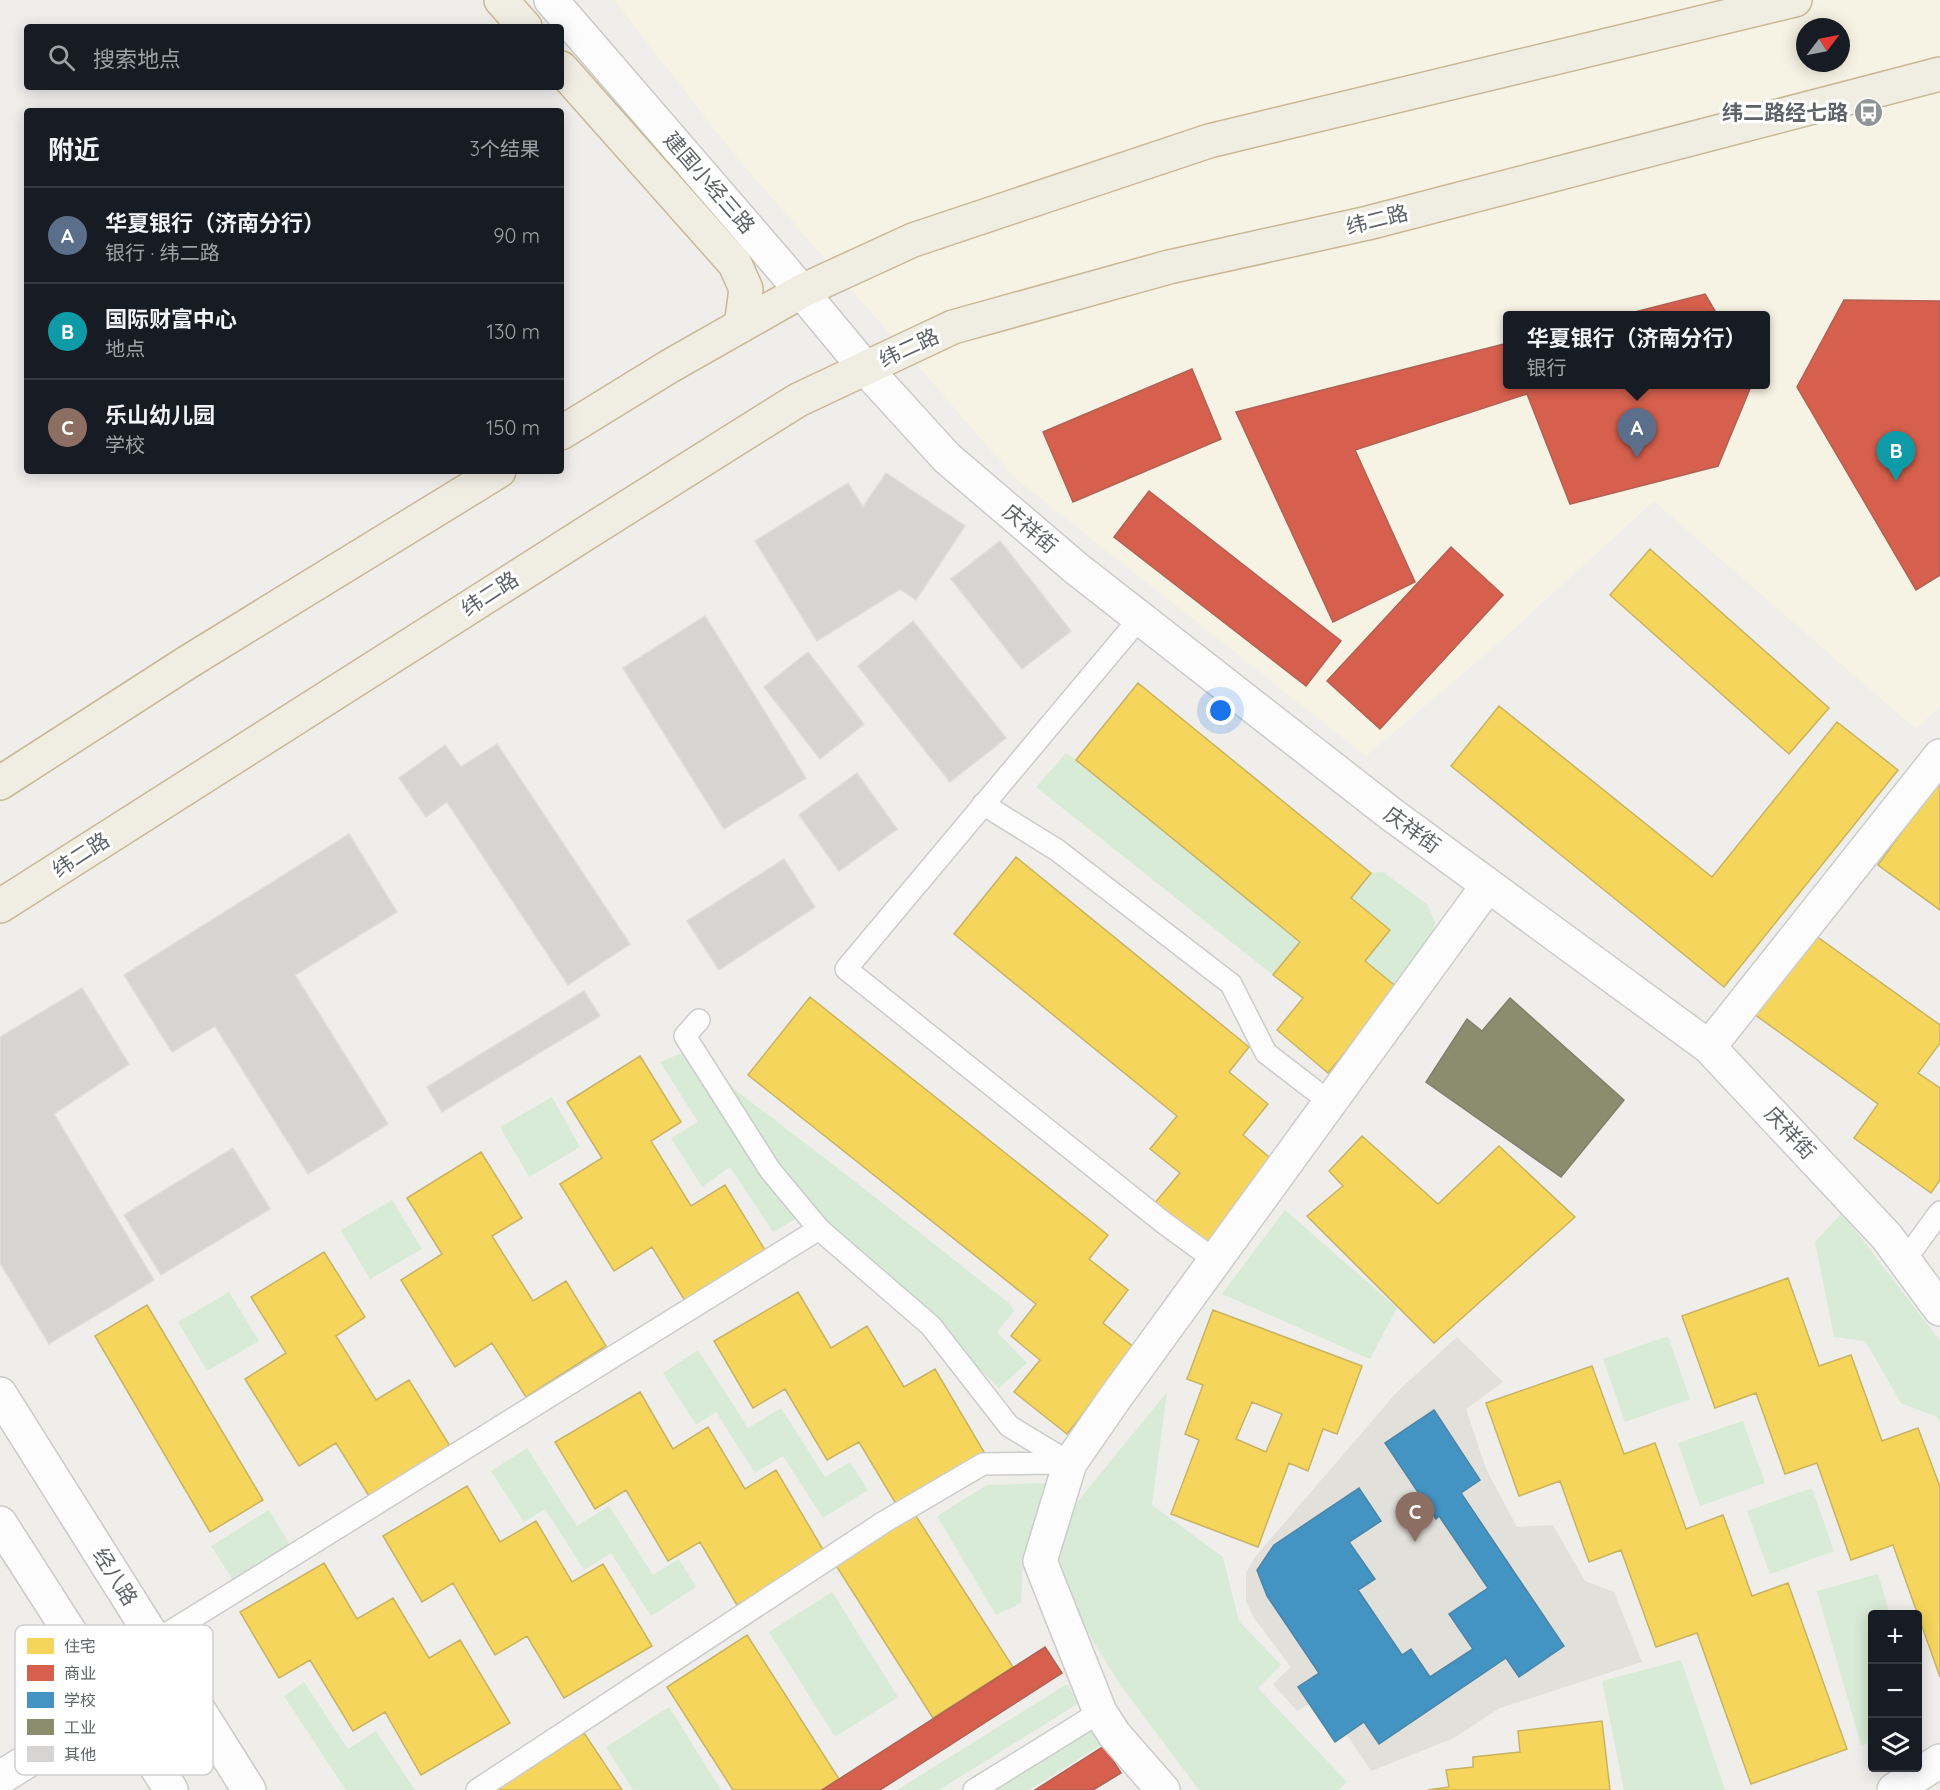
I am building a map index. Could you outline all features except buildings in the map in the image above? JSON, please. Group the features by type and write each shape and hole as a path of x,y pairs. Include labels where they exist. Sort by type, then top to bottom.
{"highway":[{"path":"501,0 522,24"},
{"path":"564,431 670,366 802,291 913,240 1209,141 1795,0"},
{"path":"564,71 735,264 746,289 741,326"},
{"name":"纬二路","path":"0,906 798,400 953,327 1158,270 1368,223 1940,74"},
{"path":"0,783 188,662 495,474"}],"street":[{"name":"建国小经三路","path":"551,0 802,291 865,368"},
{"name":"庆祥街","path":"865,368 947,458 1139,619 1364,794 1709,1047 1879,1228 1940,1309"},
{"path":"1709,1047 1940,756"},
{"path":"1163,1790 1114,1734 1100,1713 1040,1561 1070,1463 1488,885"},
{"name":"经八路","path":"0,1394 145,1625"},
{"path":"0,1523 66,1625"},
{"name":"经八路","path":"213,1733 249,1790"},
{"path":"1894,1790 1940,1761"},
{"path":"0,1778 15,1769"},
{"path":"161,1775 171,1790"}],"lane":[{"path":"1139,619 846,969 1164,1223 1216,1261"},
{"path":"984,804 1057,850 1231,984 1266,1053 1331,1103"},
{"path":"699,1020 685,1036 770,1170 819,1229 931,1326 1010,1426 1070,1463"},
{"path":"1905,1260 1940,1212"},
{"path":"181,1625 819,1229"},
{"path":"477,1790 884,1522 983,1464 1070,1463"},
{"path":"974,1790 1100,1713"}],"shaded area":[{"path":"614,0 1940,0 1940,706 1916,729 1654,501 1495,646 1366,756 1016,479 734,154"},
{"path":"1457,1337 1503,1382 1466,1409 1486,1469 1517,1527 1553,1525 1585,1581 1614,1592 1642,1662 1500,1708 1454,1738 1371,1771 1322,1697 1297,1711 1273,1684 1291,1667 1254,1618 1246,1601 1246,1573 1255,1557 1397,1392"}],"green space":[{"path":"1066,753 1300,942 1273,975 1036,787"},
{"path":"1383,872 1427,904 1435,922 1432,934 1398,988 1365,961 1390,930 1351,898 1371,873"},
{"path":"702,1045 734,1089 1010,1304 1014,1311 997,1332 1027,1363 999,1388 813,1209 773,1232 730,1167 702,1187 671,1138 698,1122 660,1062"},
{"path":"552,1097 580,1147 529,1177 500,1127"},
{"path":"392,1200 422,1249 370,1279 341,1230"},
{"path":"1285,1210 1397,1308 1370,1359 1222,1294"},
{"path":"1842,1213 1940,1341 1940,1423 1937,1417 1901,1403 1865,1341 1834,1337 1815,1242"},
{"path":"229,1292 259,1341 207,1371 178,1322"},
{"path":"1668,1336 1690,1399 1625,1422 1603,1359"},
{"path":"698,1350 748,1428 781,1408 825,1477 850,1462 868,1490 823,1518 783,1456 755,1473 716,1412 696,1425 663,1373"},
{"path":"1167,1392 1152,1505 1223,1557 1239,1621 1281,1665 1258,1688 1347,1782 1338,1790 1199,1790 1119,1683 1056,1581 1056,1528"},
{"path":"1743,1421 1765,1483 1700,1506 1678,1443"},
{"path":"527,1448 577,1526 609,1506 653,1575 679,1559 696,1587 651,1616 611,1553 584,1570 545,1509 524,1522 491,1471"},
{"path":"1049,1483 1023,1564 1021,1603 996,1615 937,1516 987,1485"},
{"path":"1812,1488 1834,1551 1770,1574 1747,1511"},
{"path":"269,1510 290,1545 233,1580 211,1546"},
{"path":"1878,1574 1889,1610 1868,1610 1868,1743 1861,1745 1817,1591"},
{"path":"832,1592 898,1697 835,1737 769,1632"},
{"path":"1681,1660 1725,1790 1624,1790 1602,1681"},
{"path":"304,1682 348,1749 376,1731 415,1790 346,1790 284,1696"},
{"path":"1067,1684 1079,1703 939,1790 897,1790"},
{"path":"669,1707 721,1790 633,1790 606,1747"},
{"path":"1092,1725 1103,1744 1029,1790 987,1790"}],"place":[{"name":"纬二路经七路","path":"1869,113"},
{"name":"华夏银行（济南分行）","path":"1637,458"},
{"name":"国际财富中心","path":"1896,481"},
{"name":"乐山幼儿园","path":"1415,1542"}]}
